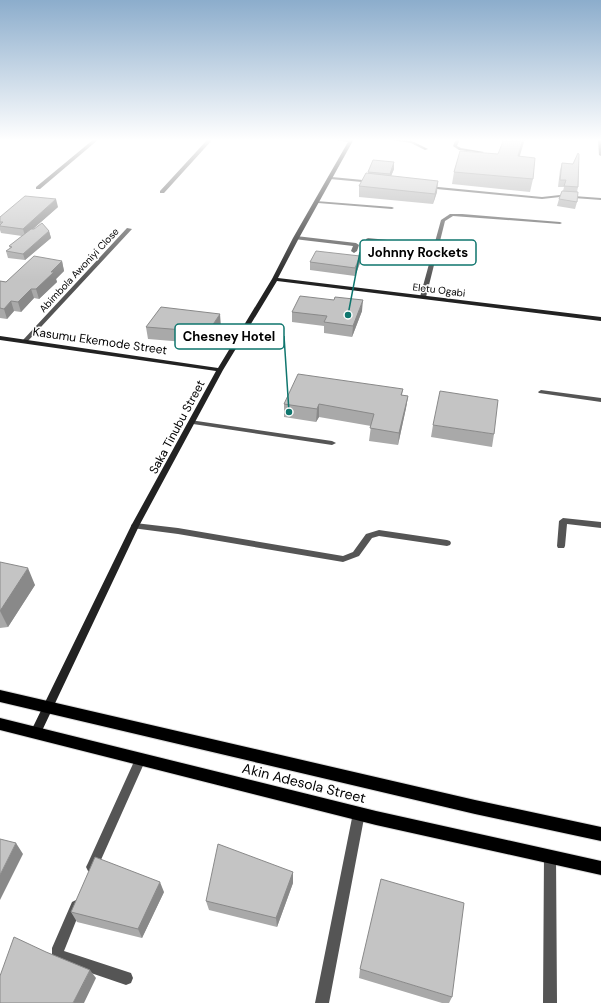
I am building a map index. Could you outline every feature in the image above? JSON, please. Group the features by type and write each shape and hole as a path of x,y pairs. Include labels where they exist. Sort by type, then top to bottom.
{"main road":[{"name":"Akin Adesola Street","path":"0,696 474,807 601,834"},
{"name":"Akin Adesola Street","path":"0,724 359,813 601,868"}],"street":[{"path":"162,192 168,186"},
{"name":"Saka Tinubu Street","path":"36,732 135,526 220,370 275,279 296,238 327,186"},
{"path":"421,186 542,198 560,196 601,199"},
{"path":"318,202 392,208"},
{"path":"423,297 443,220 452,215 560,224"},
{"name":"Abimbola Awoniyi Close","path":"25,341 129,229"},
{"path":"296,238 356,245 354,250"},
{"path":"368,240 436,247"},
{"name":"Eletu Ogabi","path":"275,279 601,319"},
{"name":"Kasumu Ekemode Street","path":"0,338 220,370"},
{"path":"541,392 601,400"},
{"path":"193,422 332,443"},
{"path":"561,546 562,523 564,520 601,525"},
{"path":"135,526 178,531 343,560 356,554 369,536 379,533 447,543"},
{"path":"89,875 141,759"},
{"path":"322,1003 359,813"},
{"path":"550,856 550,1003"},
{"path":"80,897 58,948 58,955 126,978"}],"building":[{"path":"359,186 437,186 435,194"},
{"path":"562,191 578,192 577,202 559,199"},
{"path":"25,196 56,199 23,229 0,226 3,222 0,222 0,217"},
{"path":"42,223 49,231 23,254 6,251 12,247 9,246 31,229 34,229"},
{"path":"316,251 360,256 355,268 310,262"},
{"path":"34,256 62,261 51,272 54,272 36,289 31,289 18,302 11,301 4,309 0,308 0,281 6,282"},
{"path":"300,296 334,300 335,297 363,300 353,326 324,322 327,316 292,312"},
{"path":"161,307 220,314 208,332 146,327"},
{"path":"298,374 403,389 401,395 408,396 399,433 370,428 374,414 319,404 317,409 284,404"},
{"path":"440,391 498,400 494,434 433,425"},
{"path":"0,562 28,568 0,611"},
{"path":"0,839 16,843 0,875"},
{"path":"218,844 293,872 276,918 206,901"},
{"path":"95,857 160,882 138,929 71,912"},
{"path":"381,879 464,903 452,997 360,969"},
{"path":"14,937 90,970 73,1003 0,1003 0,976"}],"place":[{"name":"Johnny Rockets","path":"348,315"},
{"name":"Chesney Hotel","path":"289,412"}]}
